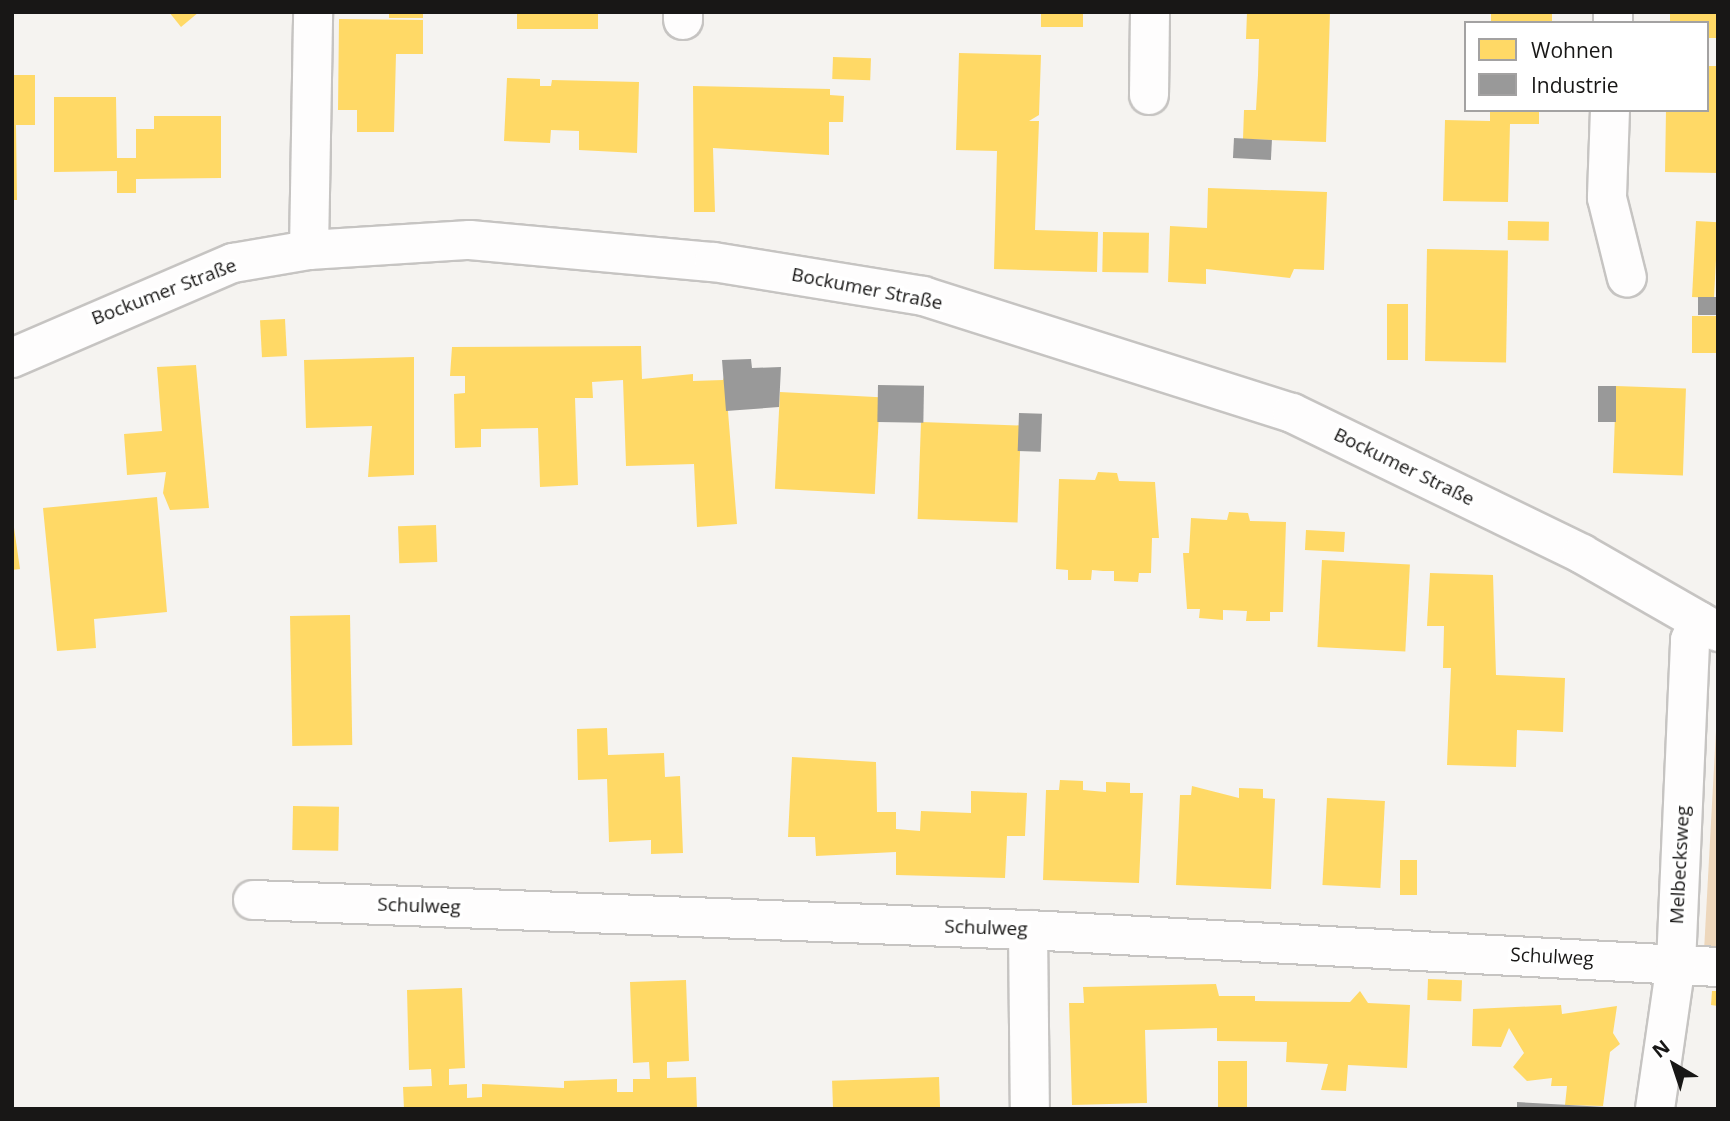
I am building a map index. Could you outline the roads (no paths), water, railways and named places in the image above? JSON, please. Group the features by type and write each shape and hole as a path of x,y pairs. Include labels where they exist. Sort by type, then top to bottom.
{"street":[{"path":"309,250 313,12"},
{"path":"1149,95 1150,12"},
{"path":"1610,112 1607,198 1627,278"},
{"name":"Bockumer Straße","path":"12,358 233,263 309,250 470,240 674,257 923,296 1292,413 1582,554 1709,627"},
{"name":"Melbecksweg","path":"1655,1109 1676,964 1690,640 1709,627"},
{"name":"Schulweg","path":"253,900 1028,930 1718,967"},
{"path":"1028,930 1030,1109"}]}
